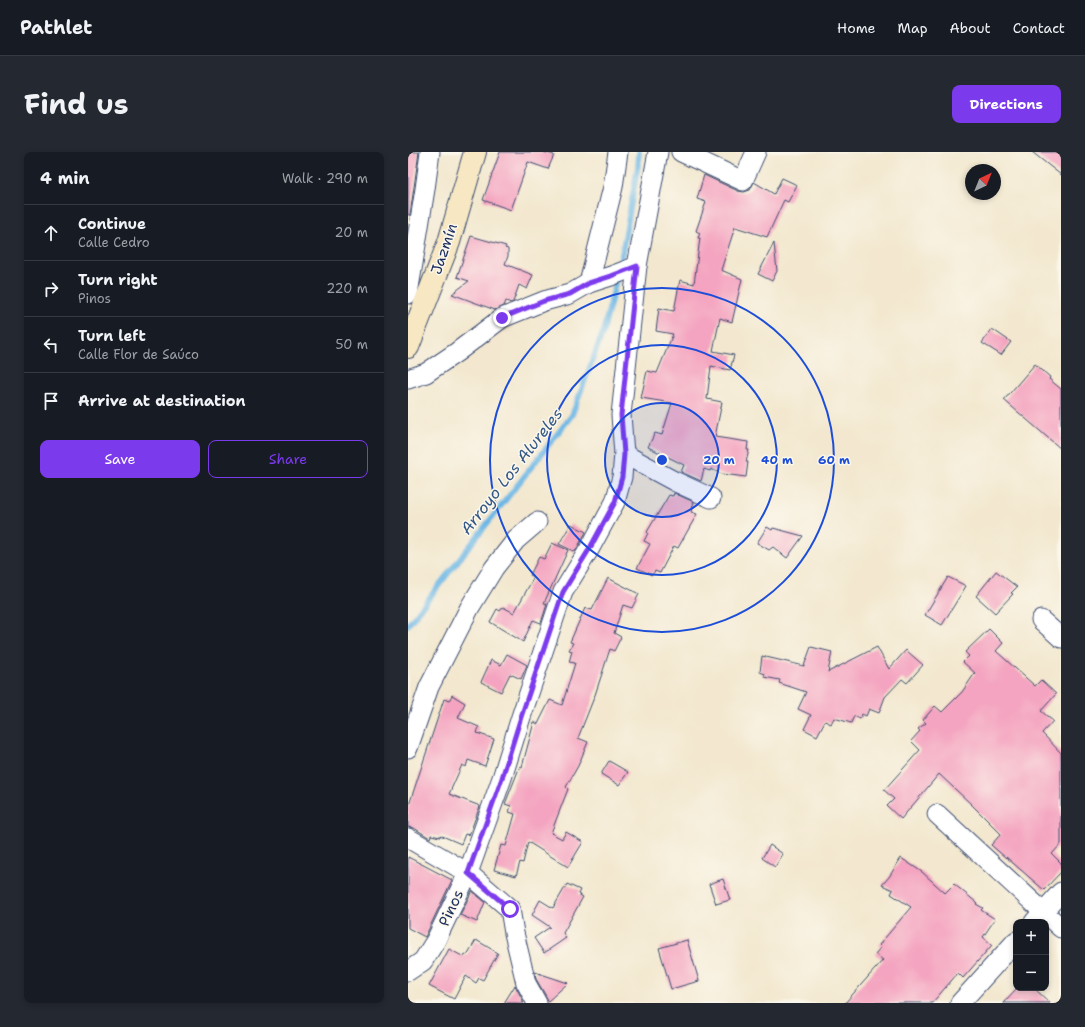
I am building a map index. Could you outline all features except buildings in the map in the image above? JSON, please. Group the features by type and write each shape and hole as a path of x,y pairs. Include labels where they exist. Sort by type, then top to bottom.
{"main road":[{"name":"Jazmín","path":"408,345 449,242 475,152"}],"street":[{"path":"408,294 430,152"},
{"path":"589,283 613,187 618,152"},
{"name":"Pinos","path":"408,970 423,961 436,940 468,873 502,778 563,592 590,548 615,502 622,477 624,454 621,415 634,267 658,152"},
{"path":"681,152 743,181 756,152"},
{"path":"408,380 426,373 458,352 502,318 544,301 570,294 589,283 634,267"},
{"path":"624,454 674,481 711,498"},
{"path":"408,748 429,687 470,607 494,568 516,540 537,522"},
{"path":"1041,620 1061,638"},
{"path":"937,814 1038,917 1061,928"},
{"path":"408,838 468,873 510,909 526,983 537,1003"},
{"path":"1038,917 1061,892"},
{"path":"960,1003 1013,944"}],"waterway":[{"name":"Arroyo Los Alureles","path":"619,269 638,166 639,152"},
{"name":"Arroyo Los Alureles","path":"408,625 572,415 603,332 617,277"}],"route":[{"path":"502,318 544,301 570,294 589,283 637,266 621,415 624,454 622,477 615,502 590,548 563,592 502,778 468,873 510,909"}]}
